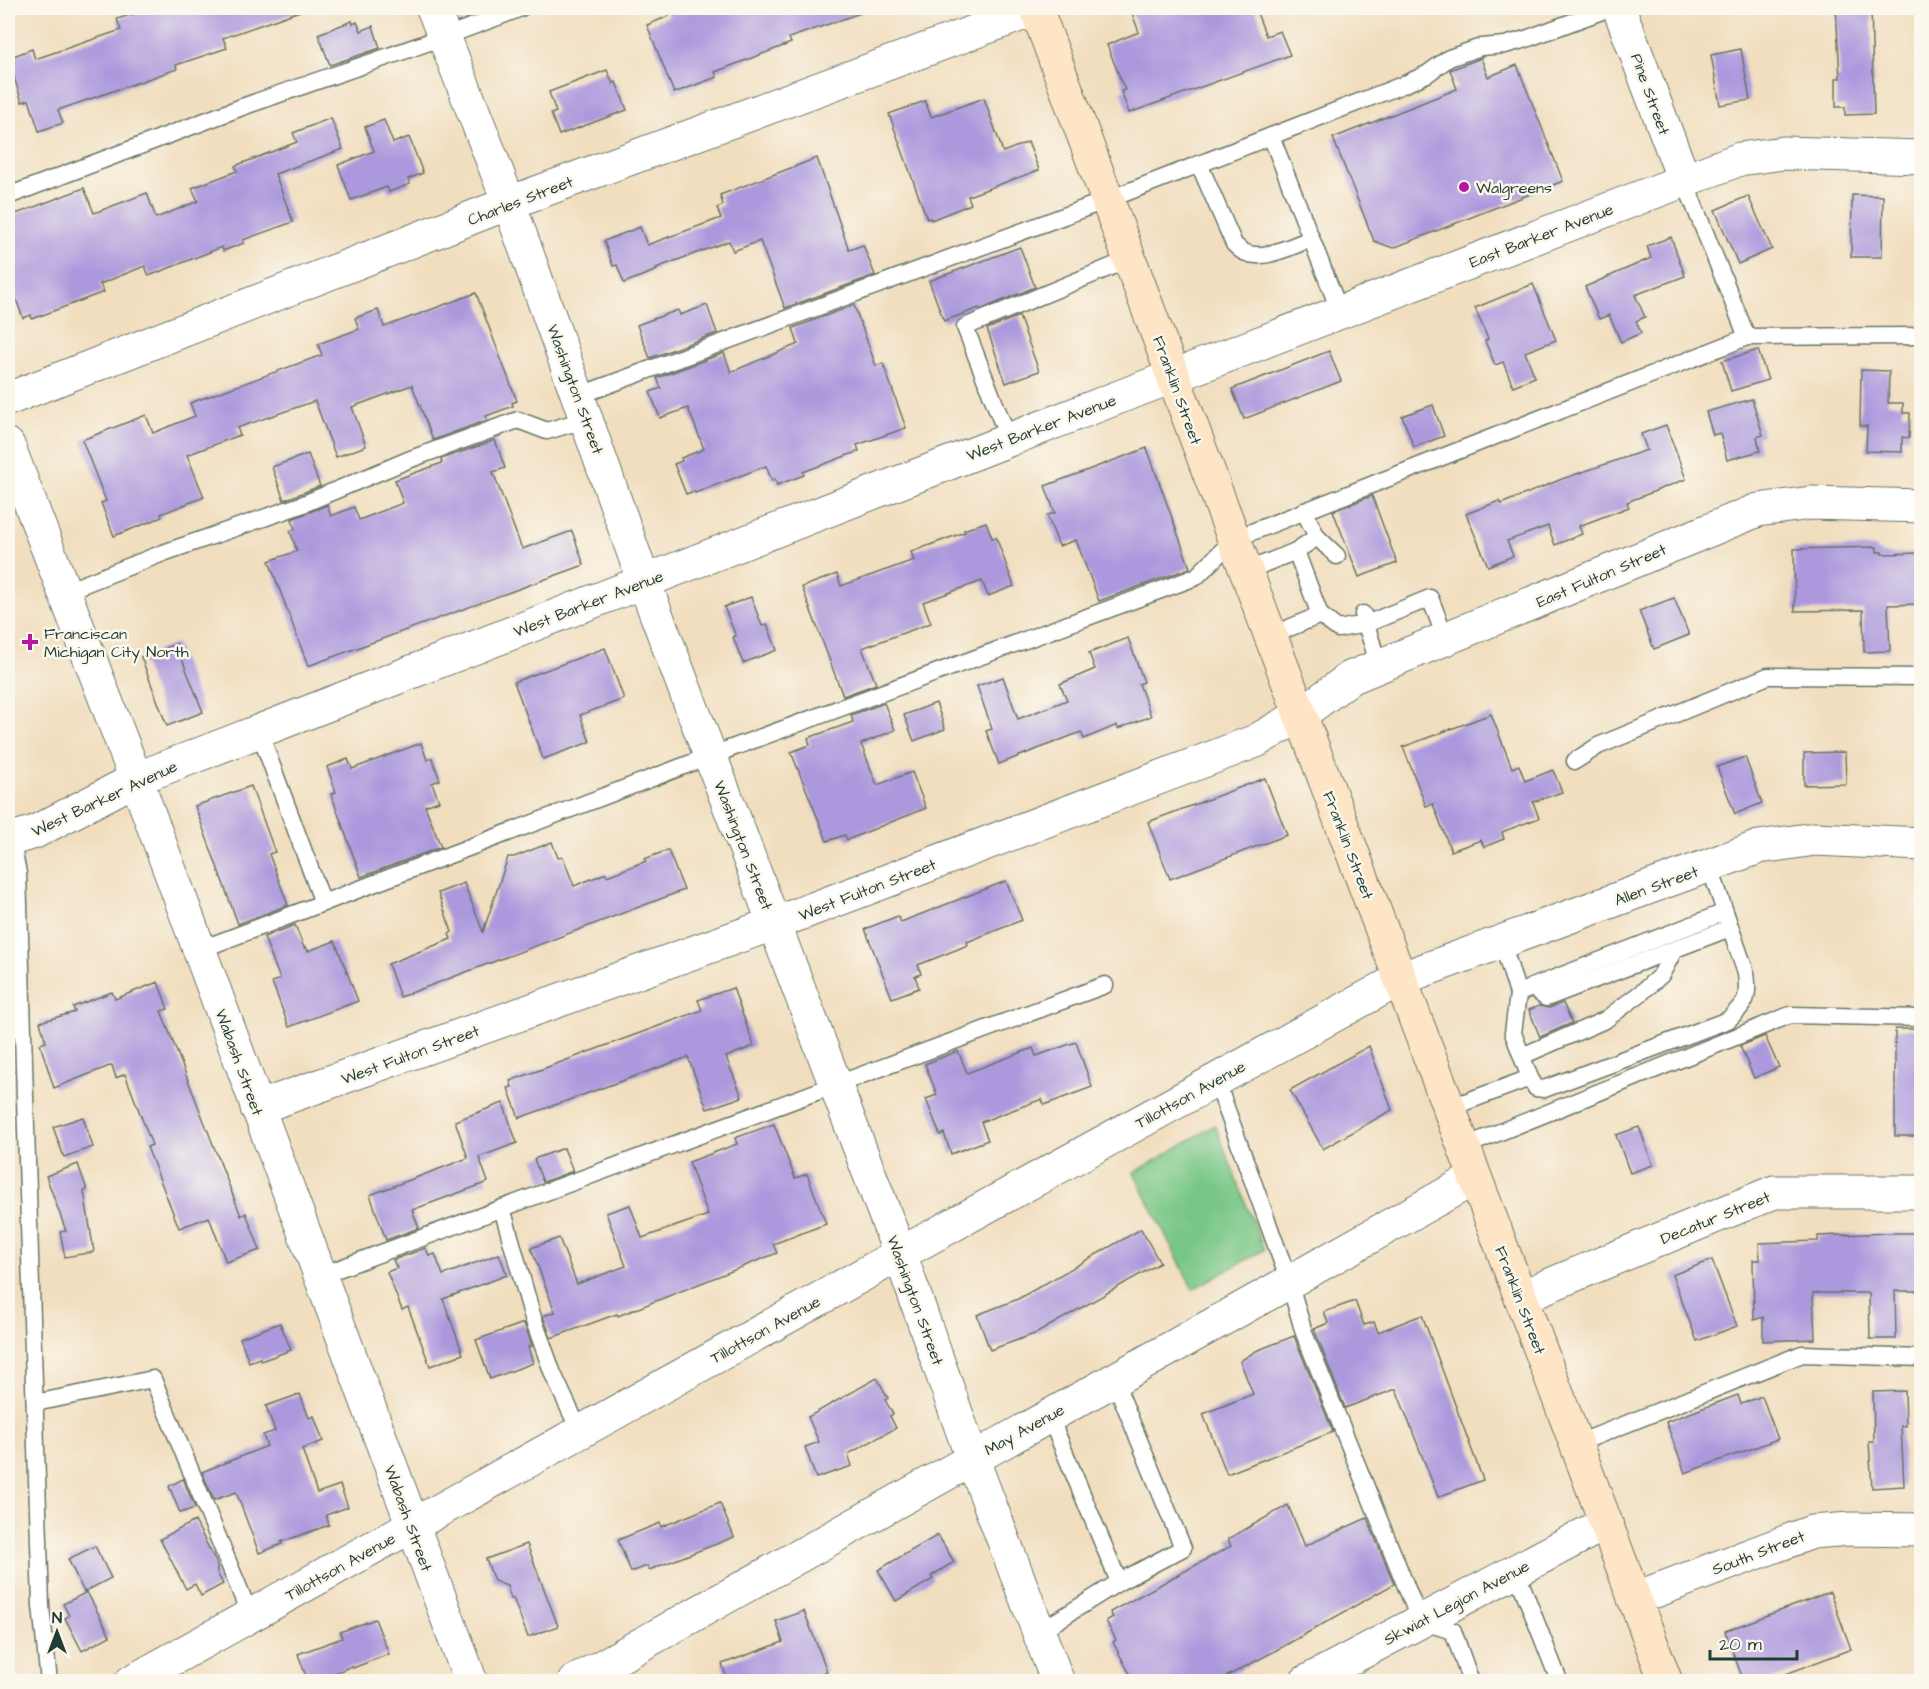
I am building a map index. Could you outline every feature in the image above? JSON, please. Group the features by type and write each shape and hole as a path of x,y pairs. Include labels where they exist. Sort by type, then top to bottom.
{"main road":[{"name":"Franklin Street","path":"1037,8 1270,636 1666,1682"}],"street":[{"name":"Washington Street","path":"433,8 509,203 710,756 900,1254 972,1458 1059,1682"},
{"name":"Charles Street","path":"8,399 509,203 1037,8"},
{"name":"Pine Street","path":"1619,8 1684,180"},
{"name":"East Barker Avenue","path":"1173,376 1740,159 1784,153 1922,157"},
{"name":"West Barker Avenue","path":"9,839 35,832 136,779 1173,376"},
{"name":"Wabash Street","path":"8,444 136,779 471,1682"},
{"name":"East Fulton Street","path":"1300,715 1350,678 1758,510 1811,503 1922,506"},
{"name":"West Fulton Street","path":"257,1108 773,924 1256,741 1300,715"},
{"name":"Allen Street","path":"1400,979 1759,847 1815,839 1922,844"},
{"name":"Tillottson Avenue","path":"131,1682 1400,979"},
{"name":"May Avenue","path":"574,1682 1475,1178"},
{"name":"Decatur Street","path":"1521,1297 1774,1192 1922,1192"},
{"name":"Skwiat Legion Avenue","path":"1306,1682 1342,1673 1420,1621 1606,1523"},
{"name":"South Street","path":"1634,1599 1812,1532 1850,1529 1922,1530"}],"lane":[{"path":"8,196 241,108 411,47 445,38 521,8"},
{"path":"64,592 163,553 302,505 408,460 518,420 548,432 583,408 1405,84 1427,74 1449,58 1481,47 1505,45 1526,39 1610,8"},
{"path":"1271,136 1340,312"},
{"path":"1199,164 1234,244 1241,252 1249,256 1263,256 1311,239"},
{"path":"1684,180 1747,337"},
{"path":"1009,440 965,327 1130,259"},
{"path":"199,950 710,756 1196,577 1234,539 1747,337 1922,336"},
{"path":"1304,511 1317,537 1337,556"},
{"path":"1246,572 1296,551 1317,537"},
{"path":"1296,551 1320,615 1338,629 1430,598 1446,639"},
{"path":"1270,636 1320,615"},
{"path":"1364,619 1379,666"},
{"path":"1575,761 1599,746 1768,676 1922,677"},
{"path":"259,731 323,903"},
{"path":"9,839 18,873 41,1606 49,1682"},
{"path":"1502,942 1525,990 1513,1033 1530,1078 1536,1088 1544,1089 1728,1020 1745,1002 1748,989 1746,973 1710,865"},
{"path":"1525,990 1546,998 1674,950 1727,920"},
{"path":"1525,990 1727,920"},
{"path":"1522,1056 1605,1020 1661,975 1674,950"},
{"path":"319,1276 1105,985"},
{"path":"1463,1147 1790,1015 1922,1018"},
{"path":"1449,1108 1530,1078"},
{"path":"1216,1080 1289,1281 1304,1333 1420,1621 1453,1631 1471,1682"},
{"path":"501,1208 552,1374 580,1432"},
{"path":"1576,1444 1802,1354 1922,1358"},
{"path":"34,1403 153,1379 250,1615"},
{"path":"1039,1632 1119,1582 1183,1548 1114,1379"},
{"path":"1049,1415 1119,1582"},
{"path":"1515,1571 1558,1678"}],"green space":[{"path":"1215,1125 1264,1250 1193,1289 1134,1173"}],"building":[{"path":"153,8 300,8 300,11 223,38 227,48 176,65 177,69 58,110 63,123 39,131 29,100 22,102 8,58 32,49 35,59 121,30 117,19"},
{"path":"666,8 866,8 866,11 789,38 791,43 715,72 717,77 674,93 647,25 669,16"},
{"path":"1130,8 1255,8 1266,36 1280,31 1290,55 1129,113 1121,91 1125,90 1107,45 1139,32"},
{"path":"1836,8 1871,8 1874,114 1845,115 1845,107 1836,107 1836,78 1840,78"},
{"path":"352,21 353,24 357,22 361,31 373,26 380,48 330,65 318,34"},
{"path":"1741,49 1750,100 1720,105 1711,55"},
{"path":"1481,58 1488,77 1517,65 1563,181 1393,248 1374,241 1333,138 1457,89 1450,70"},
{"path":"607,70 613,84 616,82 627,110 559,135 551,114 556,112 549,92"},
{"path":"984,98 1003,152 1028,142 1039,170 968,196 971,204 931,220 927,219 889,114 925,101 931,117"},
{"path":"331,118 343,149 275,174 293,222 243,240 244,243 223,251 222,247 149,276 145,266 100,284 104,292 32,319 31,315 23,318 8,277 8,217 84,188 94,213 147,193 156,218 198,201 192,188 237,171 235,166 297,142 293,133"},
{"path":"384,120 393,143 409,137 423,173 408,179 410,184 389,192 387,187 351,200 338,165 374,151 365,127"},
{"path":"817,158 849,250 863,245 875,275 785,308 760,241 733,251 729,241 656,268 657,270 624,283 617,265 613,266 604,241 640,227 647,245 721,218 717,208 723,205 720,195"},
{"path":"1852,195 1883,196 1882,257 1851,257"},
{"path":"1748,196 1772,249 1738,264 1715,210"},
{"path":"1671,237 1685,276 1635,295 1645,317 1636,321 1641,333 1621,342 1609,315 1599,319 1585,287 1651,258 1647,246"},
{"path":"1020,247 1035,287 980,310 979,308 944,321 929,281"},
{"path":"1533,284 1556,340 1525,352 1535,377 1513,386 1503,362 1495,365 1485,341 1488,339 1475,308"},
{"path":"476,293 517,401 512,403 513,406 486,416 487,420 433,440 412,385 352,407 366,446 336,457 315,401 237,428 240,435 187,455 204,497 114,536 101,503 106,501 82,440 146,415 153,433 195,416 190,403 322,355 318,344 359,329 355,318 378,310 384,327"},
{"path":"707,305 717,333 650,358 637,325 678,310 680,315"},
{"path":"854,305 876,366 883,363 906,428 857,445 859,451 803,472 804,475 777,485 775,479 772,481 766,466 695,493 694,491 686,494 674,464 682,461 681,458 704,449 688,408 660,418 650,392 661,388 657,378 724,353 731,372 798,344 793,328"},
{"path":"1019,316 1039,371 1006,383 987,329"},
{"path":"1758,350 1768,380 1731,391 1722,361"},
{"path":"1329,351 1341,381 1244,419 1232,389"},
{"path":"1861,370 1889,371 1888,403 1903,403 1903,413 1910,413 1909,438 1902,437 1902,452 1866,451 1867,426 1860,426"},
{"path":"1752,399 1763,435 1757,437 1760,451 1727,460 1720,433 1713,435 1706,412"},
{"path":"1433,405 1444,436 1414,447 1402,416"},
{"path":"1666,425 1686,479 1627,502 1629,507 1579,526 1582,534 1555,545 1548,526 1507,541 1513,556 1488,566 1466,514 1499,501 1501,504 1562,479 1647,450 1641,434"},
{"path":"495,440 505,468 493,472 522,549 572,531 584,565 308,666 269,561 297,551 290,531 295,529 292,519 327,505 331,516 354,507 359,520 403,503 395,480 442,463 441,459"},
{"path":"1147,448 1190,568 1099,601 1076,540 1059,546 1047,515 1055,513 1045,486"},
{"path":"308,454 320,486 284,500 272,467"},
{"path":"1372,496 1397,563 1359,577 1333,511"},
{"path":"986,522 992,538 996,537 1014,586 988,596 982,581 923,602 931,623 862,648 876,684 843,696 802,587 837,574 841,586 914,560 911,552"},
{"path":"1877,547 1877,552 1882,552 1882,554 1922,553 1922,604 1888,605 1890,651 1864,652 1863,610 1795,611 1794,549"},
{"path":"751,597 762,626 767,624 777,650 743,663 733,637 736,636 724,607"},
{"path":"1674,598 1689,635 1654,649 1639,611"},
{"path":"1128,638 1144,682 1139,684 1151,716 1118,729 1117,725 1084,739 1081,732 999,764 986,731 992,729 977,686 1003,677 1018,719 1067,700 1060,684 1095,669 1089,653"},
{"path":"176,644 203,712 167,726 141,657"},
{"path":"605,648 624,699 580,715 590,742 543,759 514,682"},
{"path":"884,703 895,730 861,744 877,785 912,772 926,808 847,840 845,835 827,841 791,752 810,745 808,738 853,722 851,715"},
{"path":"936,703 945,729 914,741 904,715"},
{"path":"1491,714 1512,768 1519,765 1525,781 1553,770 1562,792 1533,802 1539,818 1502,832 1504,839 1484,847 1481,840 1451,851 1433,804 1426,806 1403,747"},
{"path":"421,743 427,760 432,758 440,780 432,783 439,801 425,806 441,847 361,877 331,794 336,792 327,767 348,759 352,769"},
{"path":"1845,752 1846,784 1804,785 1804,753"},
{"path":"1745,757 1762,803 1735,814 1717,767"},
{"path":"1265,778 1287,835 1170,879 1148,822"},
{"path":"251,786 275,852 269,854 288,905 238,924 195,806"},
{"path":"552,842 558,858 563,857 574,886 606,873 607,876 668,850 684,890 400,997 388,964 451,939 449,934 452,932 438,893 464,883 483,932 508,857 514,857"},
{"path":"1006,881 1022,920 918,965 921,974 915,976 919,988 892,998 865,929 898,916 901,922"},
{"path":"295,925 304,948 306,947 308,951 335,941 358,1001 289,1027 272,982 280,979 264,937"},
{"path":"158,982 168,1009 161,1011 241,1216 246,1213 260,1250 226,1262 209,1217 179,1228 147,1147 152,1145 125,1074 116,1078 112,1065 54,1088 40,1044 46,1042 40,1022 75,1012 73,1007 112,992 115,999"},
{"path":"733,988 754,1046 726,1057 742,1097 707,1109 688,1057 519,1118 508,1088 512,1087 510,1081 702,1010 698,1000"},
{"path":"1563,1003 1572,1023 1540,1037 1529,1010 1539,1006 1549,1008"},
{"path":"1895,1029 1922,1029 1922,1136 1895,1136"},
{"path":"1765,1036 1779,1067 1754,1078 1740,1046"},
{"path":"1076,1042 1092,1087 1044,1105 1042,1099 981,1122 988,1140 951,1154 944,1133 940,1135 926,1099 937,1095 925,1064 958,1051 967,1073 1033,1048 1036,1056"},
{"path":"1369,1046 1392,1110 1323,1149 1290,1090"},
{"path":"503,1103 517,1143 479,1157 488,1182 412,1210 419,1228 386,1240 370,1195 468,1158 455,1121"},
{"path":"83,1117 93,1147 64,1157 53,1127"},
{"path":"774,1124 795,1178 807,1174 826,1224 773,1244 777,1253 618,1316 617,1314 551,1338 543,1316 555,1312 531,1248 559,1238 577,1284 626,1266 606,1213 630,1205 642,1238 708,1215 689,1162 737,1144 735,1138"},
{"path":"1639,1127 1653,1165 1630,1173 1616,1135"},
{"path":"564,1148 573,1171 543,1182 534,1159"},
{"path":"78,1164 87,1190 84,1191 94,1252 65,1257 60,1232 66,1231 46,1176"},
{"path":"1141,1229 1160,1263 1037,1333 990,1350 977,1315 1018,1299"},
{"path":"1922,1233 1922,1291 1895,1291 1896,1339 1870,1339 1869,1293 1813,1293 1815,1339 1763,1341 1763,1317 1754,1320 1753,1260 1760,1260 1759,1243 1818,1241 1818,1236"},
{"path":"426,1248 429,1256 435,1254 443,1275 499,1254 507,1275 443,1299 463,1354 430,1366 408,1307 402,1310 387,1272 397,1268 393,1260"},
{"path":"1712,1260 1737,1326 1697,1341 1672,1275"},
{"path":"1355,1301 1364,1325 1374,1322 1378,1332 1422,1315 1483,1480 1438,1497 1396,1389 1345,1408 1314,1329 1328,1323 1324,1312"},
{"path":"280,1323 291,1350 261,1361 260,1358 249,1362 240,1338"},
{"path":"524,1323 532,1346 528,1347 533,1363 490,1379 476,1340"},
{"path":"1294,1336 1333,1432 1227,1474 1203,1414 1253,1394 1240,1361 1256,1351"},
{"path":"877,1378 888,1398 885,1400 893,1414 890,1416 896,1428 848,1454 852,1466 816,1478 805,1447 819,1442 808,1417"},
{"path":"1905,1391 1906,1426 1901,1426 1904,1486 1872,1488 1869,1442 1874,1442 1873,1392"},
{"path":"300,1394 309,1418 314,1416 323,1441 302,1449 317,1493 340,1485 348,1507 326,1515 329,1525 281,1542 282,1544 259,1553 236,1492 214,1500 202,1472 267,1446 263,1435 275,1431 266,1406"},
{"path":"1738,1395 1741,1404 1762,1396 1778,1439 1685,1473 1666,1422"},
{"path":"183,1479 195,1508 180,1513 169,1486"},
{"path":"720,1503 734,1537 649,1570 647,1566 631,1572 618,1540 660,1523 661,1527"},
{"path":"1288,1505 1305,1546 1367,1518 1394,1584 1216,1682 1134,1682 1113,1642 1116,1640 1106,1621 1113,1617 1110,1612 1231,1546 1228,1539"},
{"path":"195,1521 217,1564 217,1573 223,1584 201,1596 195,1584 186,1589 160,1539"},
{"path":"938,1535 954,1562 931,1576 933,1579 896,1601 878,1570"},
{"path":"527,1544 558,1626 528,1637 507,1586 494,1581 486,1559"},
{"path":"95,1546 111,1578 84,1592 68,1559"},
{"path":"87,1592 110,1636 82,1651 65,1618 69,1616 63,1604"},
{"path":"1830,1592 1851,1649 1765,1682 1744,1682 1725,1631"},
{"path":"804,1611 827,1671 798,1682 728,1682 722,1664 783,1642 776,1621"},
{"path":"375,1619 389,1654 308,1682 298,1654 342,1638 340,1632"}],"place":[{"name":"Walgreens","path":"1464,187"},
{"name":"Franciscan Michigan City North","path":"30,642"}]}
